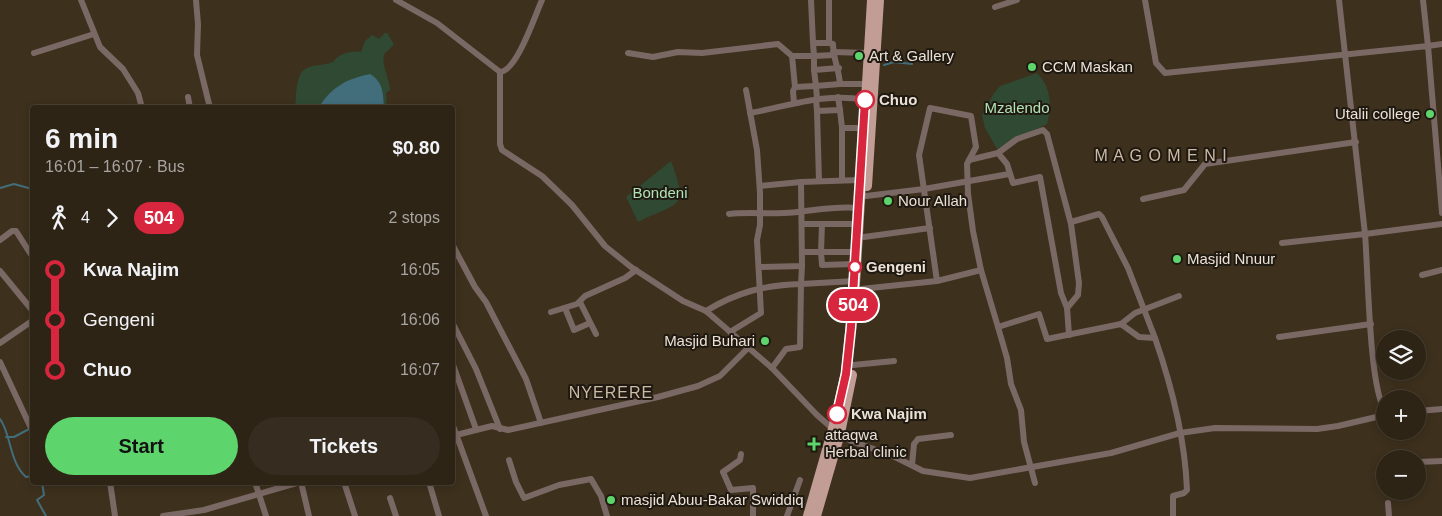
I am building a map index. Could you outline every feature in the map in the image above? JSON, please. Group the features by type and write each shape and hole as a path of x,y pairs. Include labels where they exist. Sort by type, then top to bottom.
{"main road":[{"path":"808,516 837,431 864,237 867,128 865,100 872,0"},
{"path":"816,516 853,365 858,285 855,264 860,180 867,128 879,0"}],"street":[{"path":"81,0 100,47 123,69 131,80 141,105"},
{"path":"196,0 198,24 197,55 209,105"},
{"path":"396,0 437,23 500,72"},
{"path":"500,72 510,67 526,43 531,24 542,0"},
{"path":"811,0 817,99 819,181"},
{"path":"829,0 829,43"},
{"path":"995,7 1017,0"},
{"path":"1145,0 1156,63 1166,73 1442,44"},
{"path":"1339,0 1356,142 1365,234 1374,368 1378,390"},
{"path":"1423,0 1442,213"},
{"path":"34,53 94,34"},
{"path":"813,43 833,44 839,68 840,84"},
{"path":"628,52 654,57 678,52 702,53 778,44 792,56 868,53"},
{"path":"792,56 795,86 793,91 794,103"},
{"path":"814,70 839,68"},
{"path":"500,72 500,144 502,150 542,176 572,204 605,246 636,270 683,301 706,311 772,368 817,415 837,431 851,441 912,464 923,471 970,478 1031,469 1111,453 1180,433 1223,427 1317,429 1376,417"},
{"path":"795,86 866,84"},
{"path":"730,332 761,314 758,240 761,212 760,186 757,150 746,90"},
{"path":"750,113 817,99 847,96 865,100"},
{"path":"188,97 189,105"},
{"path":"838,97 842,128 842,180"},
{"path":"937,281 919,155 930,108 972,117 976,147 967,164 967,180 973,231 981,270 1007,358 1011,384 1021,410 1024,442 1035,483"},
{"path":"817,112 840,110"},
{"path":"842,128 867,128"},
{"path":"969,160 998,153 1017,139 1043,130 1046,131 1071,222 1080,290 1074,302 1067,308"},
{"path":"1143,199 1184,190 1205,164 1356,142"},
{"path":"998,153 1007,164 1012,181 1016,184 1038,177 1041,180 1061,293 1067,308 1069,335"},
{"path":"866,196 924,189 1009,174"},
{"path":"760,186 801,182 860,180"},
{"path":"772,368 786,349 800,347 803,211 801,182"},
{"path":"729,214 783,213 845,206 859,208"},
{"path":"1071,222 1099,214 1102,217 1128,268 1155,338 1174,399 1186,462 1187,490 1184,493 1173,496 1173,516"},
{"path":"802,224 858,224"},
{"path":"822,224 822,266 855,264"},
{"path":"1282,243 1442,224"},
{"path":"864,237 930,228"},
{"path":"0,240 12,231 16,231 30,253"},
{"path":"455,250 475,287 486,302 526,379 541,423"},
{"path":"802,252 857,252"},
{"path":"759,267 802,266"},
{"path":"551,312 580,302 585,296 625,278 636,270"},
{"path":"706,311 737,294 760,287 801,284 858,285 937,281 981,270"},
{"path":"1422,275 1442,270"},
{"path":"0,271 30,308"},
{"path":"998,326 1039,314 1047,339 1121,324 1143,310 1179,296"},
{"path":"580,302 596,334"},
{"path":"565,308 574,330 590,323"},
{"path":"0,343 30,323"},
{"path":"1121,324 1139,337 1155,338"},
{"path":"1279,337 1371,324"},
{"path":"455,328 482,381 500,430"},
{"path":"455,436 492,426 500,430 541,423 658,397 698,386 720,376 748,348"},
{"path":"853,365 894,361"},
{"path":"0,362 30,426"},
{"path":"455,370 476,429"},
{"path":"1426,410 1442,409"},
{"path":"912,464 914,444 918,439 951,435"},
{"path":"455,438 486,516"},
{"path":"741,454 740,460 723,472 731,490 753,488 753,516"},
{"path":"509,460 516,482 524,498 559,485 590,479 600,496 607,516"},
{"path":"1426,462 1442,461"},
{"path":"789,515 800,480"},
{"path":"111,485 115,516"},
{"path":"256,485 266,516"},
{"path":"165,515 204,510 259,494 279,485"},
{"path":"301,485 309,516"},
{"path":"345,485 355,516"},
{"path":"430,485 439,516"},
{"path":"390,498 396,516"},
{"path":"1388,503 1389,516"}],"green space":[{"path":"387,33 394,44 385,53 384,57 384,66 390,90 386,93 387,105 295,105 299,79 304,70 309,67 333,62 346,53 361,52 365,41 372,35 379,39"},
{"name":"Mzalendo","path":"1037,73 1048,90 1050,111 1047,124 997,149 985,128 982,115 1000,86"},
{"name":"Bondeni","path":"671,161 679,189 679,197 676,203 638,222 626,197"}],"water":[{"path":"370,74 378,80 383,92 384,105 320,105 335,89 354,78"}],"waterway":[{"path":"884,65 894,62 912,64"},
{"path":"0,188 14,184 30,188"},
{"path":"0,419 4,425 16,464 26,477 30,476"},
{"path":"6,437 14,437 30,429"},
{"path":"42,485 44,495 37,500 46,516"}],"bus line":[{"name":"504","path":"837,414 846,374 855,284 865,100"}],"place":[{"name":"Art & Gallery","path":"859,56"},
{"name":"CCM Maskan","path":"1032,67"},
{"name":"Chuo","path":"865,100"},
{"name":"Utalii college","path":"1430,114"},
{"name":"Nour Allah","path":"888,201"},
{"name":"Masjid Nnuur","path":"1177,259"},
{"name":"Gengeni","path":"855,267"},
{"name":"Masjid Buhari","path":"765,341"},
{"name":"Kwa Najim","path":"837,414"},
{"name":"attaqwa Herbal clinic","path":"814,444"},
{"name":"masjid Abuu-Bakar Swiddiq","path":"611,500"}],"district":[{"name":"M A G O M E N I","path":"1161,155"},
{"name":"NYERERE","path":"611,392"}]}
